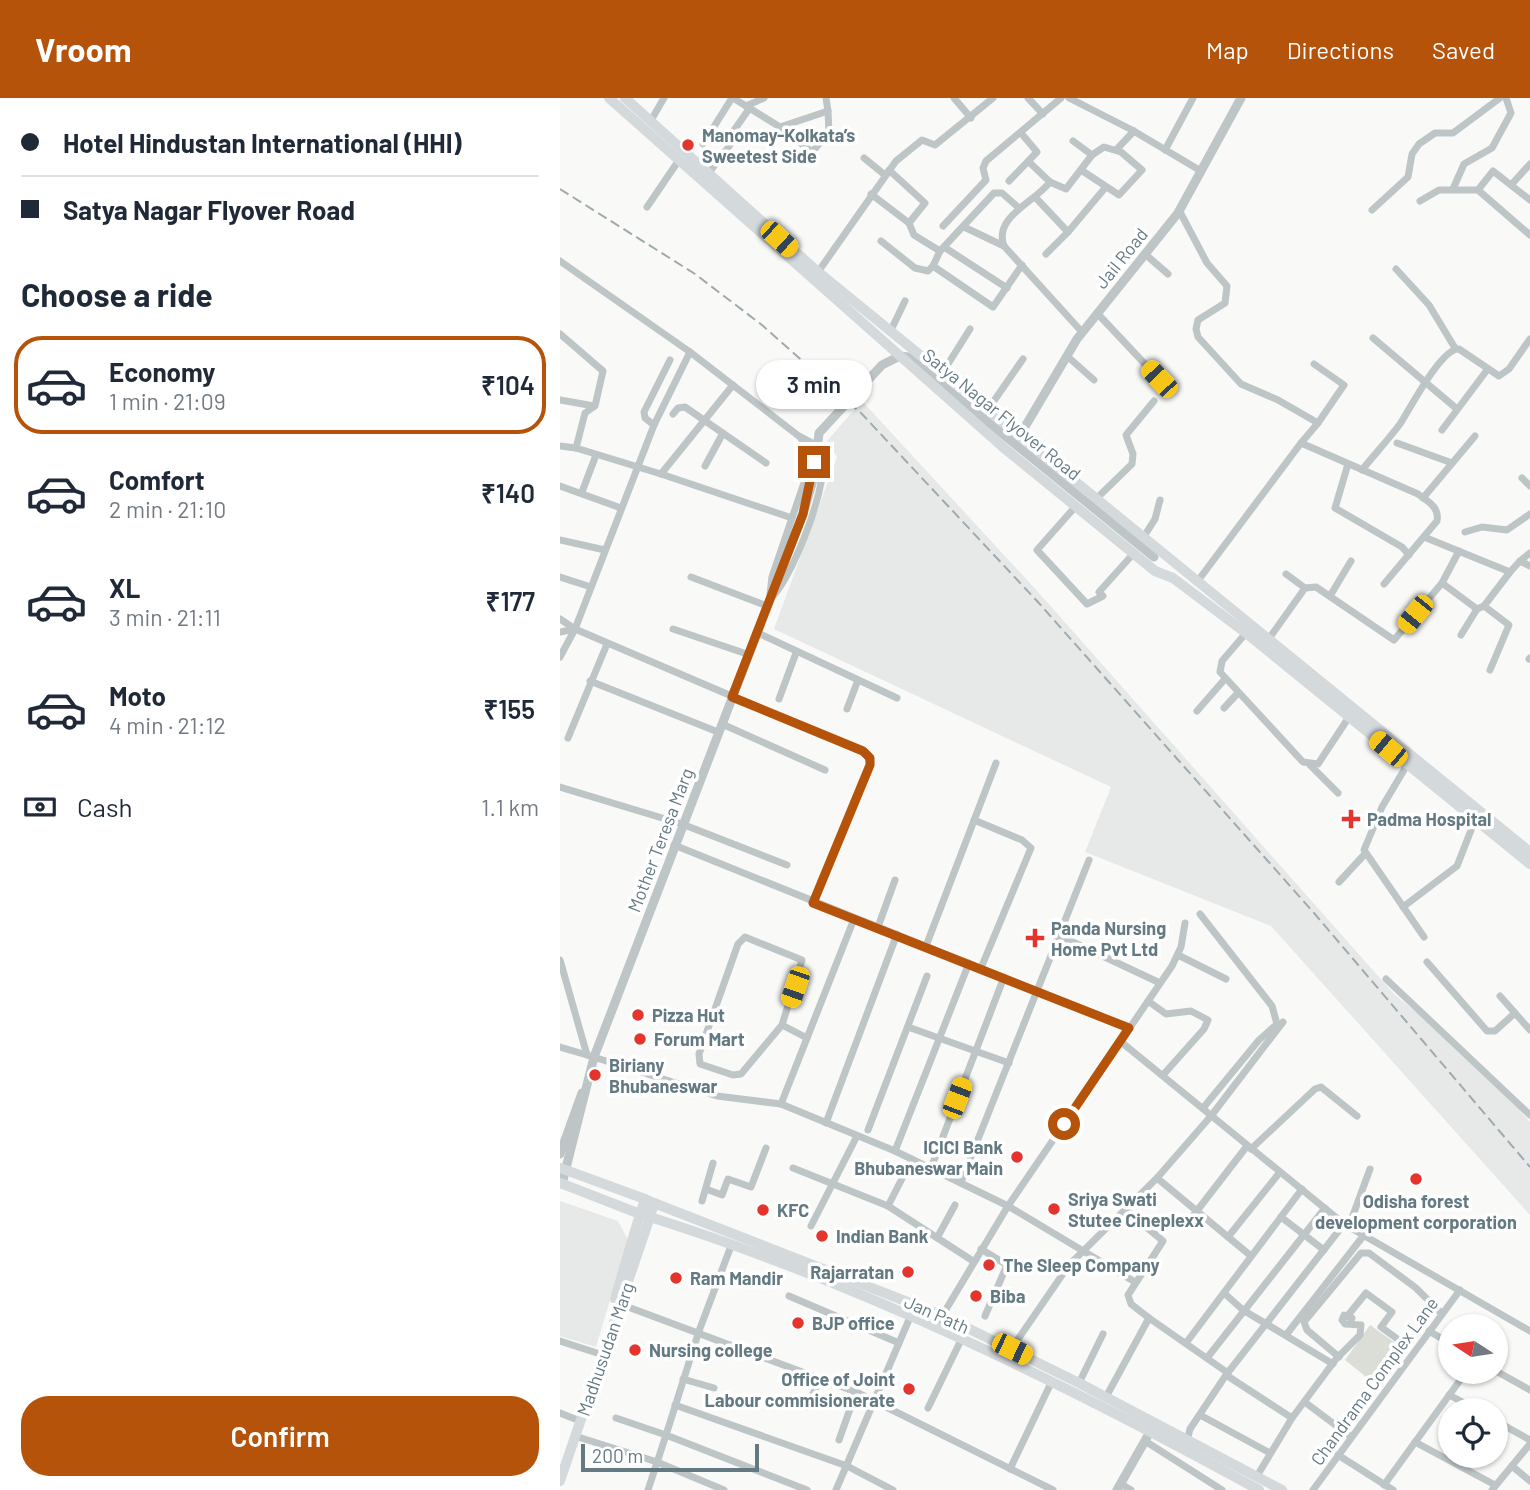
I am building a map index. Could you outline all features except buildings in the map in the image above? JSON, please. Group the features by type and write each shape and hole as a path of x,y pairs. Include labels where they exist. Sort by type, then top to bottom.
{"main road":[{"path":"609,98 855,308 891,330 1097,498 1143,538 1173,578 1246,633 1530,864"},
{"path":"625,98 818,272 1010,453 1135,552 1160,562 1197,583 1530,852"},
{"path":"951,399 961,386"},
{"name":"Jan Path","path":"563,1169 941,1315 1079,1383 1282,1490"},
{"name":"Jan Path","path":"561,1183 911,1315 962,1338 1147,1436 1259,1490"},
{"path":"645,1215 650,1201"},
{"name":"Madhusudan Marg","path":"560,1481 620,1304 645,1215"},
{"name":"Madhusudan Marg","path":"560,1460 645,1215"}],"street":[{"path":"650,121 664,98"},
{"path":"703,144 733,98 780,127 812,152 829,133 826,98"},
{"path":"730,136 747,108 764,98"},
{"path":"954,98 971,118"},
{"path":"818,272 887,173 922,140 935,145 993,98"},
{"path":"1028,98 1043,114"},
{"path":"943,226 986,180 984,164 1061,98"},
{"path":"1165,150 1193,98"},
{"name":"Jail Road","path":"1017,432 1026,425 1083,332 1179,210 1241,98"},
{"path":"1372,210 1408,177 1412,154 1419,144 1435,134 1453,133 1500,98"},
{"path":"1453,189 1464,164 1496,142 1511,113 1506,98"},
{"path":"1072,99 1135,131 1201,171"},
{"path":"780,127 828,111"},
{"path":"1117,149 1135,131"},
{"path":"1009,180 1037,152 1021,133"},
{"path":"1073,141 1092,155"},
{"path":"708,174 730,145"},
{"path":"1029,162 1050,182 1066,189 1092,155 1104,147 1117,149 1140,167 1142,173 1119,195 1081,170"},
{"path":"864,158 925,203 909,223"},
{"path":"647,207 679,160"},
{"path":"1511,185 1530,164"},
{"path":"1478,190 1493,171 1530,200"},
{"path":"1004,246 1002,230 1019,208 1036,198 1050,182"},
{"path":"1046,254 1069,232 1105,188"},
{"path":"1420,201 1439,190 1478,190 1530,235"},
{"path":"881,241 920,271 933,266 942,249 994,193 1002,193 1019,208"},
{"path":"871,194 909,223 914,235 1007,288"},
{"path":"1036,198 1069,232"},
{"path":"1179,210 1207,263 1227,286 1225,303 1198,320 1198,337 1241,384 1278,400 1318,423"},
{"path":"964,227 1004,246 1083,332"},
{"path":"1145,254 1168,274"},
{"path":"560,261 690,352 800,437"},
{"path":"933,266 989,307 996,304 1022,265"},
{"path":"1396,269 1429,305 1455,348 1495,376 1504,374 1530,339"},
{"path":"891,330 905,301"},
{"path":"1097,313 1159,379"},
{"path":"943,372 970,329"},
{"path":"560,334 603,371 595,406 585,413 576,448"},
{"path":"1373,338 1457,409"},
{"path":"1362,470 1400,423 1425,383 1455,348"},
{"path":"560,657 575,629 654,425 690,352"},
{"name":"Satya Nagar Flyover Road","path":"781,574 809,497 819,433 882,365 900,356 908,357 927,371 1104,519 1160,562"},
{"path":"1067,356 1094,380"},
{"path":"989,408 1023,359"},
{"path":"654,425 645,418 644,412 670,360"},
{"path":"1197,583 1344,386 1314,364"},
{"path":"1442,429 1487,370"},
{"path":"661,474 733,385"},
{"path":"560,400 595,406"},
{"path":"1097,498 1132,464 1133,454 1126,435 1154,401"},
{"path":"673,414 678,408 685,407 766,463"},
{"path":"705,466 723,433"},
{"path":"1423,498 1475,436"},
{"name":"Mother Teresa Marg","path":"768,603 772,577 810,460 800,437"},
{"name":"Mother Teresa Marg","path":"768,603 784,584 792,565 815,502 823,467 822,448 800,437"},
{"path":"1301,443 1423,498 1434,506 1438,517 1384,584"},
{"path":"1397,443 1452,464"},
{"path":"560,446 576,448 661,474 792,518"},
{"path":"582,492 596,454"},
{"path":"1349,464 1335,508 1392,541 1409,555"},
{"path":"1522,478 1530,486"},
{"path":"560,486 621,508"},
{"path":"1143,538 1155,519 1160,500"},
{"path":"1076,506 1037,550 1087,604 1103,596 1099,592 1135,552"},
{"path":"1465,532 1482,527 1507,530 1530,514"},
{"path":"1424,537 1510,572"},
{"path":"560,540 605,550"},
{"path":"1286,574 1305,588 1316,587 1394,640 1441,583 1458,551"},
{"path":"1461,635 1510,572 1530,553"},
{"path":"1330,596 1351,561"},
{"path":"1520,561 1530,566"},
{"name":"Mother Teresa Marg","path":"561,1183 590,1056 747,654 781,574"},
{"path":"560,577 591,587"},
{"path":"691,577 768,603"},
{"path":"1441,583 1509,625 1490,670"},
{"path":"1268,640 1305,588"},
{"path":"560,619 607,644 863,751 870,758 870,765 813,903"},
{"path":"560,632 575,629"},
{"path":"673,629 747,654"},
{"path":"756,632 897,698"},
{"path":"1246,633 1222,661 1220,672 1224,680 1297,756 1338,793"},
{"path":"568,738 607,644"},
{"path":"779,699 796,653"},
{"path":"847,709 858,680"},
{"path":"1196,710 1224,680"},
{"path":"590,681 825,770"},
{"path":"1224,708 1237,694"},
{"path":"1310,765 1318,764 1349,718"},
{"path":"926,946 996,763"},
{"path":"1339,882 1364,855 1368,834 1407,765"},
{"path":"560,787 682,824 787,865"},
{"path":"974,820 1022,840 1031,848 981,968"},
{"path":"1403,907 1457,866 1475,820"},
{"path":"674,845 1129,1028"},
{"path":"1364,855 1424,937"},
{"path":"961,1182 1089,860"},
{"path":"878,928 895,880"},
{"path":"1200,914 1272,1006 1277,1024 1259,1040 1203,1108"},
{"path":"781,1104 854,919"},
{"path":"936,1326 1008,1206 1178,956 1185,923"},
{"path":"826,1123 897,934"},
{"path":"1060,936 1160,983"},
{"path":"745,937 802,960 782,1025 741,1074 733,1075 700,1064 699,1054 738,944 745,937"},
{"path":"1178,956 1226,979"},
{"path":"560,960 590,1056"},
{"path":"1427,962 1487,1031 1494,1031 1516,1013"},
{"path":"895,1151 969,963"},
{"path":"868,1130 927,976"},
{"path":"931,1168 1004,977"},
{"path":"1386,979 1530,1115"},
{"path":"1500,996 1530,1030"},
{"path":"1148,1001 1166,1014 1191,1011 1208,1020 1204,1029 1163,1075"},
{"path":"1012,1349 1060,1275 1157,1178 1211,1116 1283,1022"},
{"path":"782,1025 807,1038"},
{"path":"908,1027 1009,1063"},
{"path":"1120,1041 1346,1225 1530,1331"},
{"path":"560,1047 717,1096 781,1104 895,1151 961,1182 1008,1206 1135,1282"},
{"path":"1186,1225 1249,1147 1321,1087 1357,1116"},
{"name":"Mother Teresa Marg","path":"560,1154 577,1102 583,1092"},
{"path":"811,1226 857,1136"},
{"path":"706,1189 722,1195 728,1179 751,1187 766,1148"},
{"path":"888,1206 912,1159"},
{"path":"702,1201 713,1163"},
{"path":"793,1168 888,1206 973,1261"},
{"path":"1187,1441 1190,1429 1227,1374 1346,1225 1370,1169"},
{"path":"1228,1237 1280,1172"},
{"path":"1157,1178 1251,1256"},
{"path":"1186,1343 1301,1189"},
{"path":"937,1238 956,1205"},
{"path":"1207,1358 1325,1208"},
{"path":"1126,1210 1163,1241 1135,1282 1129,1295 1131,1304 1292,1418"},
{"path":"1281,1217 1324,1250"},
{"path":"1286,1335 1364,1235"},
{"path":"648,1490 699,1331 731,1246"},
{"path":"981,1249 1007,1265 985,1316"},
{"path":"1257,1476 1292,1418 1333,1364 1355,1343 1363,1328 1357,1322 1345,1324 1342,1320 1366,1293 1392,1312 1381,1327 1407,1346 1439,1311 1416,1288 1369,1253 1360,1253 1304,1322 1307,1330 1339,1357"},
{"name":"Chandrama Complex Lane","path":"1313,1490 1350,1436 1430,1331 1439,1311 1460,1290"},
{"path":"1224,1293 1244,1310 1333,1364"},
{"path":"789,1296 899,1343"},
{"path":"620,1304 699,1331 856,1392 1053,1490"},
{"path":"836,1490 911,1315"},
{"path":"1106,1397 1149,1318"},
{"path":"1430,1331 1438,1336"},
{"path":"1079,1383 1103,1334"},
{"path":"928,1408 962,1338"},
{"path":"560,1341 597,1353"},
{"path":"1508,1378 1530,1390"},
{"path":"683,1379 714,1388"},
{"path":"807,1408 820,1379"},
{"path":"1010,1468 1051,1383"},
{"path":"1384,1485 1457,1384"},
{"path":"839,1440 856,1392"},
{"path":"1449,1395 1455,1398"},
{"path":"1306,1403 1350,1436"},
{"path":"675,1405 847,1466 893,1490"},
{"path":"560,1413 575,1419"},
{"path":"1200,1415 1270,1453"},
{"path":"616,1418 807,1490"},
{"path":"1463,1468 1493,1488 1530,1442 1508,1428"},
{"path":"575,1436 657,1462 724,1490"},
{"path":"1131,1490 1119,1487 1147,1436 1222,1490"},
{"path":"1415,1443 1438,1454"},
{"path":"1338,1455 1393,1490"},
{"path":"1512,1466 1530,1481"}],"shaded area":[{"path":"862,401 1039,593 1394,994 1476,1061 1530,1122 1530,1215 1271,926 1085,852 1111,787 774,629 837,457 827,441"},
{"path":"560,1201 618,1221 628,1240 596,1347 560,1336"},
{"path":"1370,1325 1401,1347 1375,1384 1345,1360"}],"railway":[{"path":"560,189 695,274 762,325 861,413 1037,601 1314,913 1530,1167"}],"place":[{"name":"Manomay-Kolkata’s Sweetest Side","path":"688,145"},
{"name":"Padma Hospital","path":"1351,819"},
{"name":"Panda Nursing Home Pvt Ltd","path":"1035,938"},
{"name":"Pizza Hut","path":"638,1015"},
{"name":"Forum Mart","path":"640,1039"},
{"name":"Biriany Bhubaneswar","path":"595,1075"},
{"name":"ICICI Bank Bhubaneswar Main","path":"1017,1157"},
{"name":"Odisha forest development corporation","path":"1416,1179"},
{"name":"Sriya Swati Stutee Cineplexx","path":"1054,1209"},
{"name":"KFC","path":"763,1210"},
{"name":"Indian Bank","path":"822,1236"},
{"name":"The Sleep Company","path":"989,1265"},
{"name":"Rajarratan","path":"908,1272"},
{"name":"Ram Mandir","path":"676,1278"},
{"name":"Biba","path":"976,1296"},
{"name":"BJP office","path":"798,1323"},
{"name":"Nursing college","path":"635,1350"},
{"name":"Office of Joint Labour commisionerate","path":"909,1389"}],"route":[{"path":"814,462 814,477 809,497 732,697 863,751 870,758 870,765 813,903 1129,1028 1064,1124"}]}
